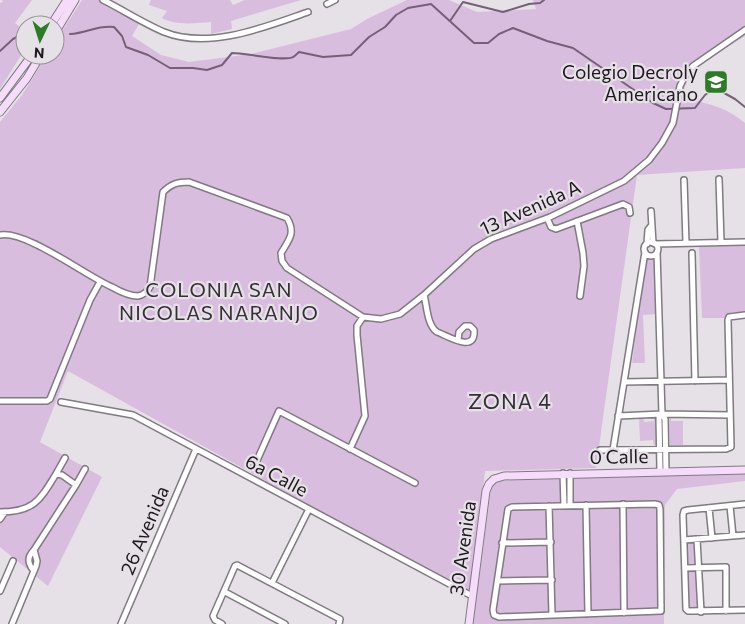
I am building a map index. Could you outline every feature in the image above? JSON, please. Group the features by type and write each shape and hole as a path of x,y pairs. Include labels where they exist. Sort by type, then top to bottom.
{"street":[{"path":"58,15 67,0"},
{"path":"65,16 75,0"},
{"path":"103,0 164,32 196,40 216,39 277,23 308,12"},
{"path":"327,4 335,0"},
{"name":"13 Avenida A","path":"363,317 381,319 400,314 424,295 474,249 490,239 547,218 624,181 649,160 673,123 680,86 693,66 745,30"},
{"path":"0,98 25,65"},
{"path":"0,112 35,65"},
{"path":"719,179 721,242"},
{"path":"684,180 686,243"},
{"path":"0,235 5,234 17,237 46,250 100,282 137,296 146,293 150,287 163,192 170,185 188,182 287,218 292,226 291,236 281,253 282,261 287,268 363,317 357,326 356,335 365,416 350,449"},
{"path":"547,218 551,227 556,229 623,204 629,207 630,213"},
{"path":"651,211 652,244"},
{"path":"577,221 584,266 580,296"},
{"path":"613,450 645,247 652,244 745,242"},
{"path":"652,244 658,248 662,414 659,418 663,471"},
{"path":"645,252 652,256 657,252"},
{"path":"692,253 695,381"},
{"path":"0,401 47,401 50,399 90,300 100,282"},
{"path":"424,295 433,328 458,340"},
{"path":"600,450 726,449 731,447 728,320 729,317 745,316"},
{"path":"624,382 729,380"},
{"name":"6a Calle","path":"61,402 133,415 472,596"},
{"path":"254,467 279,410 415,483"},
{"path":"618,416 662,414 730,415"},
{"name":"26 Avenida","path":"121,624 196,449"},
{"path":"0,519 2,512 31,507 40,499 65,458"},
{"path":"12,624 34,571 28,558 85,469"},
{"name":"0 Calle","path":"494,479 504,476 567,473 745,470"},
{"path":"564,506 567,473"},
{"path":"567,473 570,506"},
{"path":"56,474 62,475 76,485"},
{"name":"30 Avenida","path":"470,624 486,491 494,479"},
{"path":"564,493 570,494"},
{"path":"623,504 624,613"},
{"path":"745,504 684,511 682,515 686,609 688,611 701,612 745,610"},
{"path":"586,505 588,614"},
{"path":"658,505 661,611 498,617 494,615 493,610 508,509 564,506 658,505"},
{"path":"550,506 552,615"},
{"path":"730,506 732,536"},
{"path":"708,508 712,538"},
{"path":"272,583 309,509"},
{"path":"684,540 745,535"},
{"path":"697,539 701,612"},
{"path":"502,543 551,542"},
{"path":"0,591 13,561"},
{"path":"222,624 215,620 213,616 237,565 340,619 339,624"},
{"path":"685,568 726,567 726,611"},
{"path":"498,581 552,580"},
{"path":"225,592 285,624"}],"shaded area":[{"path":"2,0 32,0 21,15 15,15 15,65 0,89 0,3 3,2"},
{"path":"82,0 98,0 140,22 132,36 161,55 189,62 251,54 351,29 367,19 407,0 449,0 477,12 536,9 533,0 745,0 745,36 692,72 686,83 683,97 723,109 745,123 745,168 637,175 596,468 485,471 471,595 68,371 40,442 102,477 48,586 0,547 0,122 22,95 41,65 65,65 65,26"},
{"path":"151,0 230,0 233,5 245,0 301,0 231,21 232,29 211,34 211,22 186,23 168,21 162,18 167,11 149,5"},
{"path":"745,246 745,312 731,312 731,318 702,318 699,247"},
{"path":"646,256 655,256 657,314 643,315 645,363 632,363"},
{"path":"654,416 657,416 657,445 654,445 653,440 640,441 639,417 643,417 644,422 654,421"},
{"path":"669,416 671,416 671,421 683,421 683,445 670,445"},
{"path":"745,472 745,481 677,489 665,505 664,624 473,624 492,481"},
{"path":"695,540 696,563 687,564 687,541"},
{"path":"697,568 698,609 687,609 686,569"}],"waterway":[{"path":"450,21 463,2 503,12 529,4 540,3 544,0"},
{"path":"70,34 102,27 114,27 122,36 126,47 148,55 170,68 207,70 222,65 232,53 282,58 293,57 299,52 323,57 351,55 369,37 385,27 396,15 408,8 431,4 474,43 488,43 499,34 513,28 547,41 573,48 653,103 666,109 695,108 705,95 715,88 745,107"},
{"path":"0,51 15,38"}],"place":[{"name":"Colegio Decroly Americano","path":"716,82"}],"district":[{"name":"COLONIA SAN NICOLAS NARANJO","path":"219,300"},
{"name":"ZONA 4","path":"510,400"}]}
